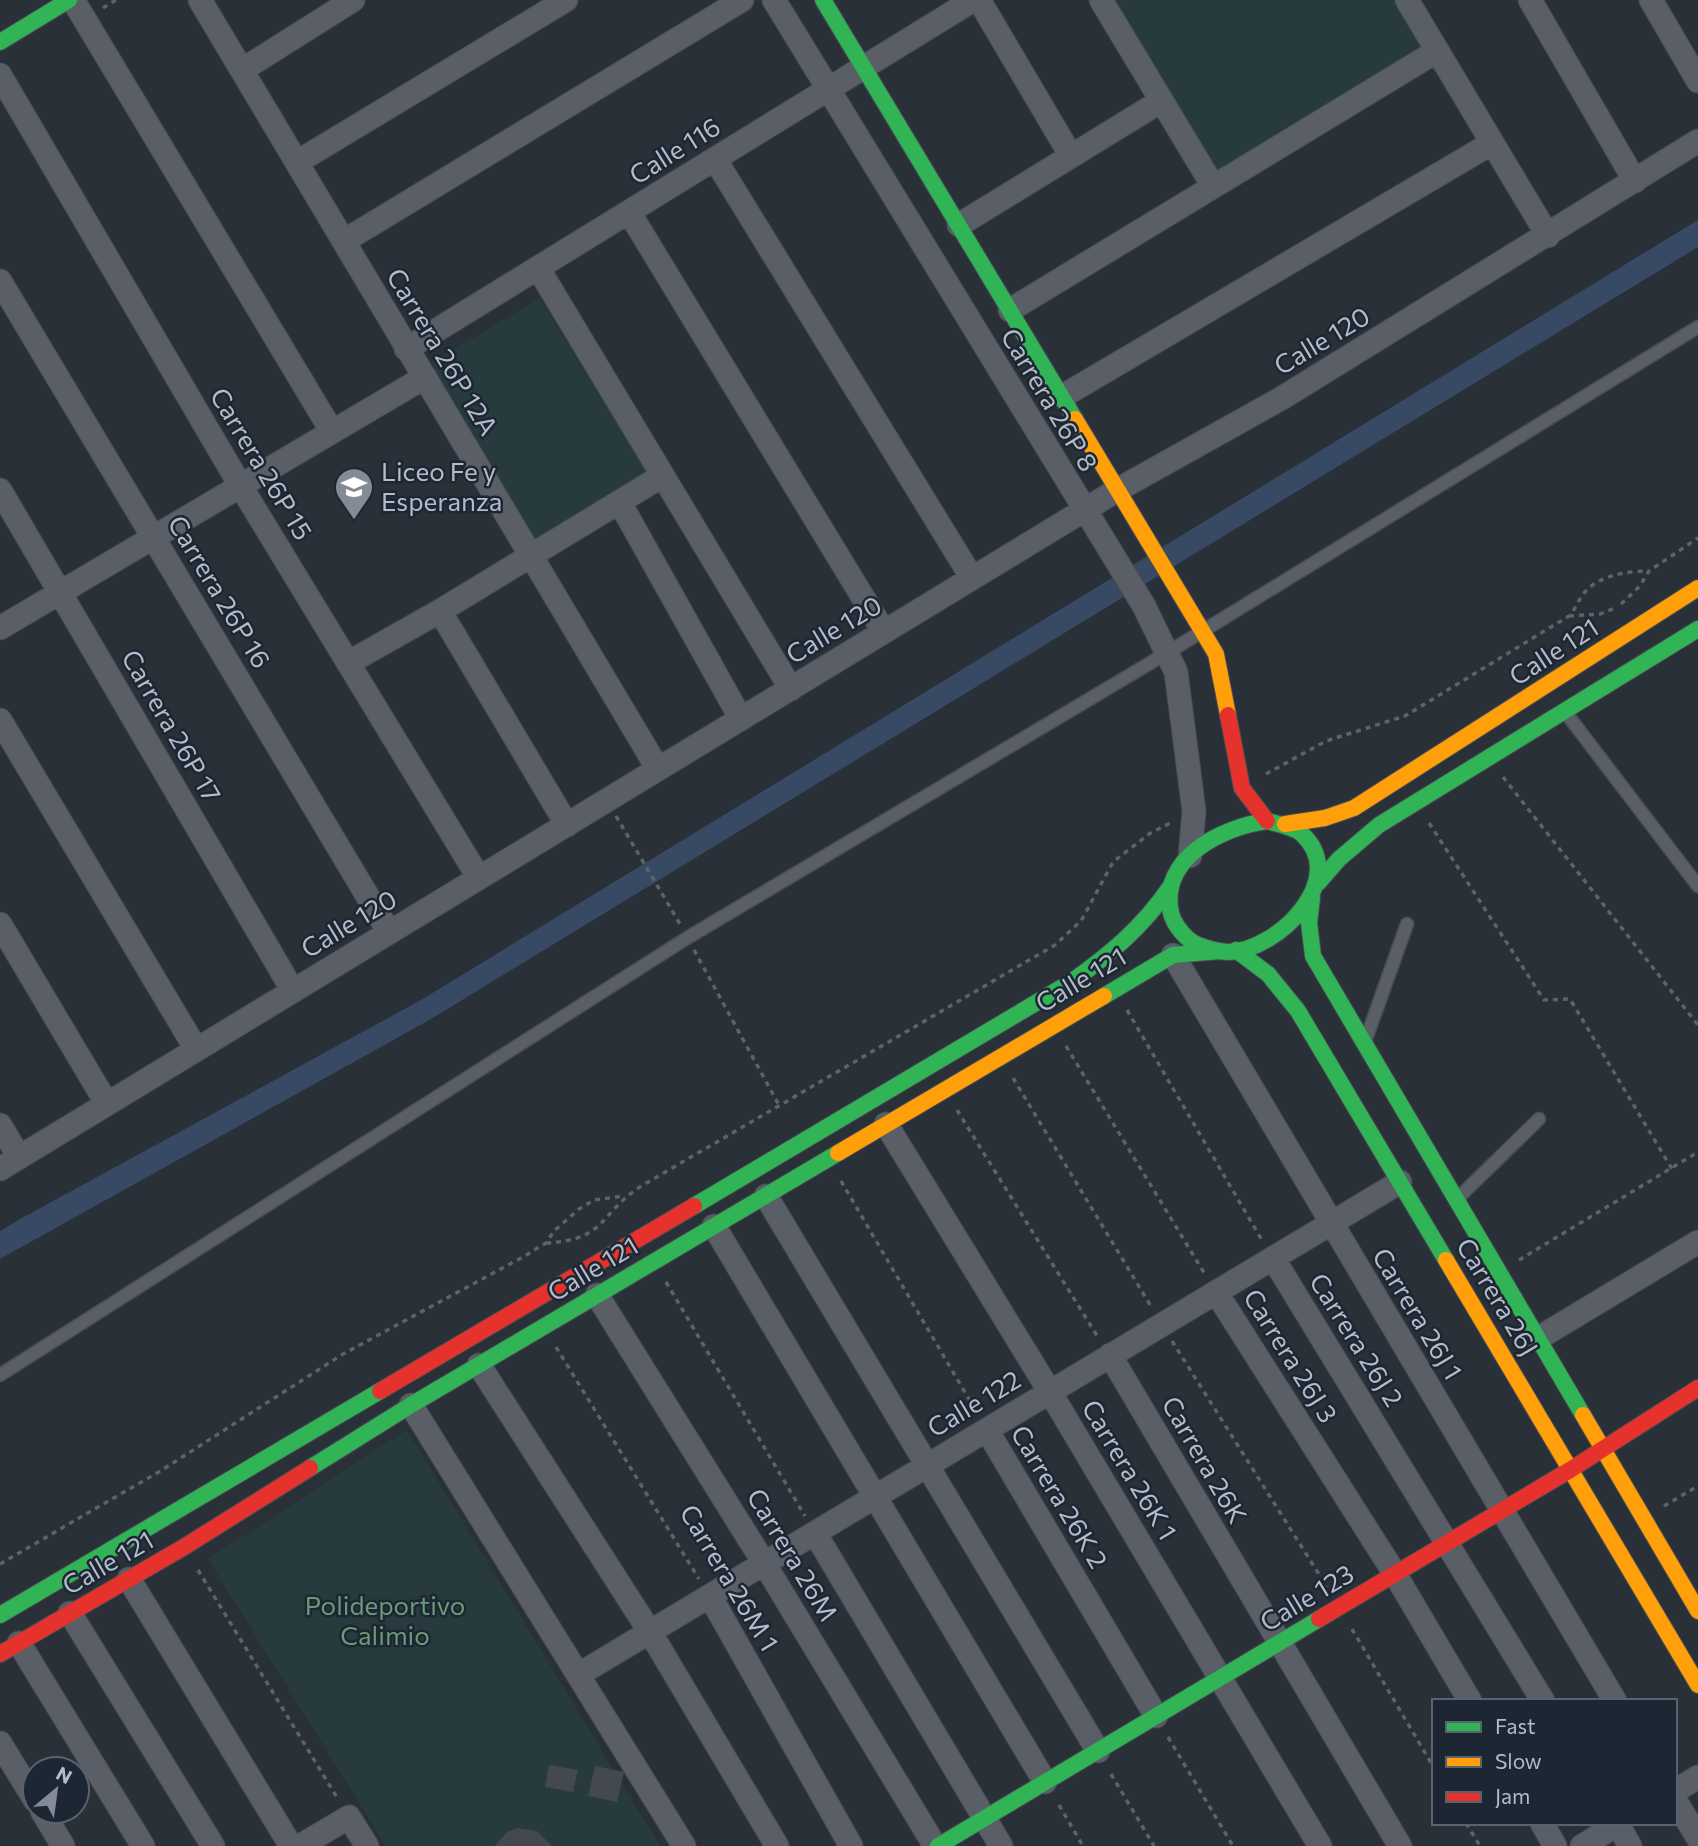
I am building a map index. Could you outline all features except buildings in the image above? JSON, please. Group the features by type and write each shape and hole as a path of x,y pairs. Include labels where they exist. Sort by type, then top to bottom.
{"main road":[{"path":"0,41 71,0"},
{"name":"Carrera 26P 8","path":"824,0 1144,529 1216,654 1242,788 1267,821"},
{"name":"Calle 121","path":"1285,824 1325,818 1354,808 1698,588"},
{"path":"1315,890 1319,868 1314,848 1300,831 1285,824 1250,822 1221,832 1190,856 1170,887 1170,906 1178,927 1198,944 1228,951 1265,942 1285,930 1339,859 1379,825 1566,713 1698,629"},
{"name":"Calle 121","path":"0,1615 87,1561 502,1320 1071,982 1127,942 1150,919 1170,887"},
{"name":"Carrera 26J","path":"1315,890 1309,923 1312,956 1623,1488 1698,1611"},
{"name":"Calle 121","path":"10,1648 184,1547 411,1405 1173,955 1228,951"},
{"name":"Carrera 26J","path":"1228,951 1268,971 1281,985 1698,1685"},
{"name":"Calle 123","path":"936,1846 1602,1451 1698,1388"},
{"path":"1579,1411 1608,1424 1645,1425 1628,1454 1623,1488"},
{"path":"1530,1493 1539,1482 1549,1456 1547,1430"},
{"path":"1530,1493 1543,1489 1570,1492 1591,1508"}],"street":[{"path":"71,0 331,430"},
{"name":"Carrera 26P 12A","path":"200,0 299,161 406,349 658,769"},
{"path":"242,70 353,0"},
{"path":"299,161 566,0"},
{"path":"344,241 742,0"},
{"name":"Carrera 26P 8","path":"774,0 1083,511 1144,606 1167,653 1176,672 1194,811 1190,856"},
{"name":"Calle 116","path":"406,349 973,0"},
{"path":"979,0 1071,156"},
{"path":"1101,0 1213,186"},
{"path":"1407,0 1548,236"},
{"path":"1530,0 1634,181"},
{"path":"1651,0 1698,81"},
{"path":"1010,310 1437,51"},
{"name":"Carrera 26P 15","path":"0,75 240,485 479,878"},
{"path":"959,225 1161,101"},
{"name":"Calle 120","path":"9,1163 1119,489 1282,398 1698,141"},
{"path":"1063,396 1492,143"},
{"path":"715,159 972,578"},
{"path":"629,212 884,632"},
{"path":"538,268 791,689"},
{"name":"Carrera 26P 16","path":"0,281 389,932"},
{"path":"0,628 331,430 425,377"},
{"path":"348,663 440,611 662,476"},
{"name":"Carrera 26P 17","path":"0,490 293,991"},
{"path":"620,503 741,719"},
{"path":"440,611 567,825"},
{"path":"0,720 197,1049"},
{"path":"0,924 107,1104"},
{"name":"Carrera 26J 1","path":"1173,955 1614,1699"},
{"name":"Carrera 26K 1","path":"886,1124 1050,1392 1320,1846"},
{"path":"0,1125 9,1163"},
{"name":"Calle 122","path":"578,1675 1400,1182"},
{"path":"766,1196 929,1464 1098,1751"},
{"path":"714,1226 1045,1782"},
{"path":"1537,1339 1698,1242"},
{"name":"Carrera 26J 2","path":"1273,1258 1542,1699"},
{"name":"Carrera 26J 3","path":"1216,1292 1395,1574 1469,1699"},
{"name":"Carrera 26M","path":"597,1295 936,1846"},
{"name":"Carrera 26K","path":"1110,1356 1399,1846"},
{"path":"479,1365 650,1632 777,1846"},
{"path":"411,1405 684,1846"},
{"name":"Carrera 26K 2","path":"987,1430 1156,1716"},
{"path":"815,1533 1000,1846"},
{"path":"129,1579 291,1846"},
{"name":"Carrera 26M 1","path":"710,1596 851,1846"},
{"path":"70,1614 213,1846"},
{"path":"10,1648 143,1846"},
{"path":"0,1743 21,1777"},
{"path":"1677,1790 1698,1777"},
{"path":"1677,1803 1698,1839"},
{"path":"300,1846 349,1817 367,1846"},
{"path":"50,1825 63,1846"},
{"path":"1543,1825 1556,1846"},
{"path":"1582,1846 1617,1825"},
{"path":"1620,1825 1630,1846"}],"lane":[{"path":"0,1375 687,938 1167,653 1698,327"},
{"path":"1566,713 1698,886"},
{"path":"1364,1045 1407,924"},
{"path":"1456,1200 1539,1119"}],"path":[{"path":"1569,616 1600,614 1614,609 1631,597 1649,571 1698,538"},
{"path":"1242,788 1326,741 1405,716 1569,616 1579,606 1584,593 1604,579 1631,571 1649,571"},
{"path":"1490,758 1698,1025"},
{"path":"607,801 664,894 780,1107"},
{"path":"546,1243 571,1242 586,1237 605,1221 625,1196 1055,945 1082,922 1113,862 1149,834 1194,811"},
{"path":"1426,819 1544,1000 1570,999 1672,1169"},
{"path":"1124,1006 1273,1258"},
{"name":"Carrera 26J 3","path":"1063,1041 1216,1292"},
{"path":"1010,1073 1162,1324 1339,1607 1432,1765"},
{"path":"954,1106 1110,1356"},
{"path":"1508,1266 1698,1152"},
{"name":"Carrera 26K 2","path":"838,1175 987,1430"},
{"path":"0,1564 162,1470 343,1354 546,1243 565,1220 594,1200 625,1196"},
{"path":"663,1278 815,1533"},
{"name":"Carrera 26M 1","path":"553,1342 710,1596"},
{"path":"1656,1510 1698,1486"},
{"path":"184,1547 349,1817"},
{"path":"1156,1716 1233,1846"},
{"path":"1098,1751 1154,1846"},
{"path":"1045,1782 1083,1846"},
{"path":"1467,1825 1480,1846"}],"green space":[{"path":"1101,0 1407,0 1437,51 1213,186"},
{"path":"540,298 648,474 534,543 426,366"},
{"name":"Polideportivo Calimio","path":"407,1430 660,1846 386,1846 208,1559"}],"water":[{"path":"1698,220 1698,247 431,1019 0,1259 0,1231 421,1000"}],"traffic: fast":[{"path":"0,42 69,0"},
{"path":"823,0 1075,419"},
{"path":"1318,883 1339,859 1379,825 1698,629"},
{"path":"1267,821 1299,832 1315,852 1318,871 1313,890 1302,909 1268,939 1248,948 1225,952 1209,949 1189,940 1181,932 1171,913 1170,894 1175,876 1184,861 1214,838 1249,824 1267,821"},
{"path":"694,1206 1071,982 1125,939 1149,915 1170,887"},
{"path":"1312,898 1309,923 1313,956 1583,1415"},
{"path":"1236,950 1268,974 1298,1011 1446,1260"},
{"path":"1104,996 1173,955 1220,951"},
{"path":"310,1468 411,1405 838,1153"},
{"path":"0,1615 380,1391"},
{"path":"938,1846 1319,1619"}],"traffic: slow":[{"path":"1075,419 1216,654 1228,715"},
{"path":"1285,824 1325,818 1354,808 1698,588"},
{"path":"838,1153 1104,996"},
{"path":"1446,1260 1698,1685"},
{"path":"1583,1415 1698,1611"}],"traffic: jam":[{"path":"1228,715 1242,788 1267,821"},
{"path":"380,1391 694,1206"},
{"path":"1319,1619 1570,1470 1698,1388"},
{"path":"0,1654 184,1547 310,1468"}],"place":[{"name":"Liceo Fe y Esperanza","path":"354,521"}]}
